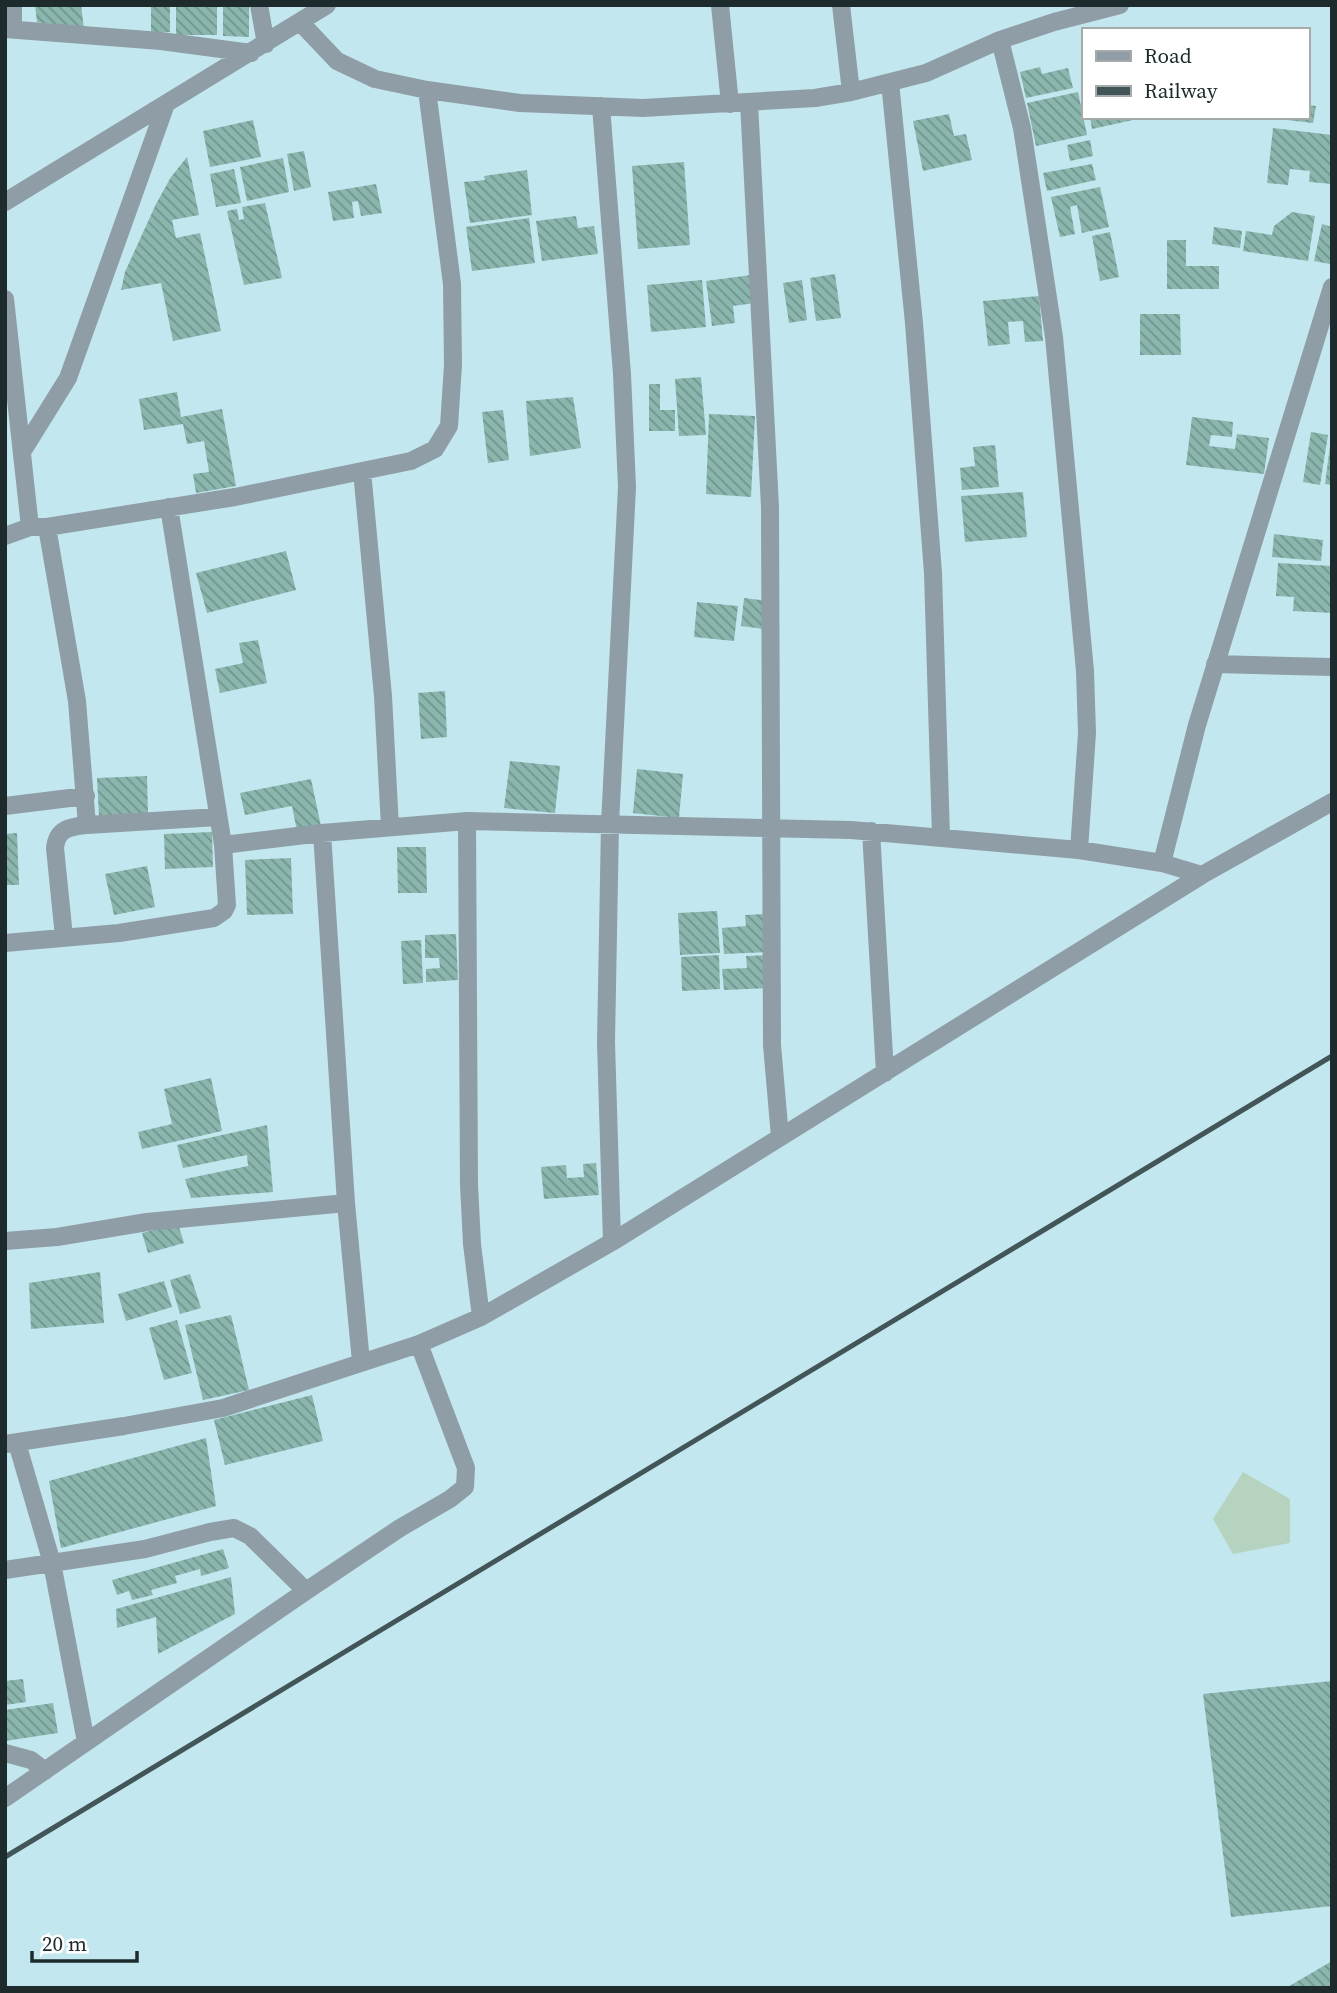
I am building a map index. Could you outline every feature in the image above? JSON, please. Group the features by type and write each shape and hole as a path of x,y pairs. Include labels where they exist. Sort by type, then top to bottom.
{"street":[{"path":"13,5 9,29 259,48"},
{"path":"258,5 259,48"},
{"path":"5,202 327,5"},
{"path":"720,5 730,104"},
{"path":"841,5 851,92"},
{"path":"301,23 337,61 375,79 427,90 520,103 643,108 815,98 851,92 926,73 1052,13 1120,5"},
{"path":"1000,40 1022,128 1056,364 1085,671 1087,733 1080,850"},
{"path":"890,82 914,323 933,573 941,837"},
{"path":"5,536 39,527 235,497 411,461 435,449 449,426 453,365 452,284 427,90"},
{"path":"749,103 770,507 770,827 774,975 772,1045 780,1137"},
{"path":"22,452 68,377 166,104"},
{"path":"601,106 622,374 627,487 610,824 606,1042 612,1242"},
{"path":"1162,863 1215,664 1332,287"},
{"path":"5,299 22,452 77,701 87,825"},
{"path":"362,471 383,696 390,827"},
{"path":"5,943 119,933 214,918 224,911 227,905 223,845 169,507"},
{"path":"1215,664 1332,667"},
{"path":"5,806 86,796"},
{"path":"86,1742 52,1563 11,1444 223,1408 419,1344 481,1317 612,1242 1202,875 1332,802"},
{"path":"64,937 55,848 56,838 68,828 218,817"},
{"path":"467,821 469,1185 472,1244 481,1317"},
{"path":"223,845 322,833 467,821 770,827 870,831 1080,850 1162,863 1202,875"},
{"path":"870,831 885,1073"},
{"path":"322,833 346,1203 361,1362"},
{"path":"5,1241 57,1237 146,1222 346,1203"},
{"path":"5,1798 306,1591 465,1487 466,1468 419,1344"},
{"path":"5,1570 145,1549 233,1528 250,1536 306,1591"},
{"path":"5,1753 32,1760 45,1771"}],"green space":[{"path":"1243,1472 1290,1499 1290,1543 1233,1554 1213,1519"}],"building":[{"path":"35,5 81,5 84,29 37,22"},
{"path":"151,5 170,5 170,32 151,32"},
{"path":"176,5 217,5 217,35 176,35"},
{"path":"223,5 249,5 249,37 223,36"},
{"path":"1040,67 1042,74 1068,68 1073,88 1026,98 1020,72"},
{"path":"1078,92 1087,135 1036,146 1027,103"},
{"path":"1309,105 1316,106 1313,123 1287,120 1309,119"},
{"path":"949,114 954,136 966,134 972,160 923,171 913,121"},
{"path":"1090,119 1137,119 1092,129"},
{"path":"253,120 261,157 210,167 203,131"},
{"path":"1273,128 1332,135 1332,184 1309,182 1310,171 1290,169 1288,185 1267,183"},
{"path":"1090,140 1093,156 1070,161 1067,145"},
{"path":"304,151 311,187 294,191 287,154"},
{"path":"187,157 199,215 172,220 176,238 200,233 221,331 173,341 161,283 121,290 125,272 156,204 171,177"},
{"path":"283,158 289,192 247,201 240,167"},
{"path":"684,162 690,245 638,249 632,166"},
{"path":"1092,164 1096,180 1047,191 1043,173"},
{"path":"234,169 241,203 216,207 210,174"},
{"path":"527,170 532,215 470,223 464,182 485,180 484,176"},
{"path":"376,184 382,213 361,216 358,201 352,202 354,218 333,221 328,192"},
{"path":"1100,187 1109,227 1082,233 1077,205 1070,207 1075,234 1060,237 1051,197"},
{"path":"265,203 282,278 244,285 227,211 237,209 239,220 244,219 242,207"},
{"path":"1292,212 1315,216 1308,261 1243,251 1246,231 1272,235 1274,226"},
{"path":"576,216 578,228 594,226 598,254 542,261 536,221"},
{"path":"529,218 535,263 472,271 466,227"},
{"path":"1322,224 1332,227 1330,264 1314,261"},
{"path":"1214,227 1242,231 1240,248 1212,244"},
{"path":"1110,232 1119,277 1100,281 1092,236"},
{"path":"1167,240 1186,240 1186,266 1219,266 1219,289 1167,289"},
{"path":"835,274 841,318 816,321 810,278"},
{"path":"751,275 755,303 733,306 735,323 712,326 706,281"},
{"path":"702,280 706,327 651,332 647,285"},
{"path":"802,280 807,320 789,323 783,283"},
{"path":"1039,296 1043,341 1025,342 1023,321 1008,322 1010,344 988,346 983,301"},
{"path":"1140,314 1180,314 1181,355 1140,355"},
{"path":"701,377 706,435 679,436 675,379"},
{"path":"649,384 660,384 660,410 675,410 675,431 649,431"},
{"path":"177,392 181,417 222,409 236,486 196,493 193,474 209,472 204,441 187,444 183,424 144,430 139,399"},
{"path":"573,397 581,448 530,456 526,401"},
{"path":"503,410 509,460 488,463 482,412"},
{"path":"709,414 755,416 751,497 706,494"},
{"path":"1192,417 1233,422 1232,437 1211,435 1209,446 1235,449 1237,434 1269,438 1264,474 1186,465"},
{"path":"1311,432 1328,435 1320,485 1303,482"},
{"path":"995,445 999,487 962,490 960,468 975,466 973,447"},
{"path":"1332,446 1332,485 1325,484"},
{"path":"1023,492 1027,537 965,542 961,496"},
{"path":"1274,534 1323,540 1321,561 1272,557"},
{"path":"286,551 296,590 207,613 196,573"},
{"path":"1278,563 1332,566 1332,613 1293,611 1294,597 1276,596"},
{"path":"744,598 768,601 765,629 741,626"},
{"path":"697,602 738,606 734,641 694,637"},
{"path":"258,640 267,683 220,693 215,669 243,663 239,643"},
{"path":"445,691 447,737 421,739 418,693"},
{"path":"510,761 560,766 555,813 504,808"},
{"path":"637,769 683,774 679,818 633,813"},
{"path":"147,776 148,815 99,816 97,778"},
{"path":"311,779 321,826 297,831 292,806 245,815 240,793"},
{"path":"212,832 213,867 165,869 164,834"},
{"path":"17,833 19,885 5,885 5,834"},
{"path":"397,847 426,847 427,893 398,893"},
{"path":"291,858 293,914 247,915 245,860"},
{"path":"147,866 155,907 114,915 105,874"},
{"path":"717,911 720,953 680,955 678,913"},
{"path":"765,914 768,952 724,954 722,928 746,926 745,915"},
{"path":"456,934 458,980 426,982 426,969 440,968 439,958 425,958 425,935"},
{"path":"421,940 423,983 403,984 401,941"},
{"path":"719,955 720,989 682,991 681,957"},
{"path":"767,955 769,988 724,990 722,969 747,968 746,956"},
{"path":"211,1078 222,1131 142,1149 138,1132 172,1124 164,1089"},
{"path":"267,1125 273,1192 191,1198 185,1179 248,1166 247,1155 183,1168 177,1145"},
{"path":"596,1163 599,1195 544,1199 541,1167 566,1165 567,1178 584,1177 583,1164"},
{"path":"178,1224 184,1243 148,1253 142,1233"},
{"path":"100,1272 104,1323 31,1329 29,1283"},
{"path":"190,1274 201,1308 180,1314 170,1280"},
{"path":"164,1281 172,1307 126,1321 118,1294"},
{"path":"231,1315 249,1390 203,1400 185,1325"},
{"path":"177,1320 192,1373 164,1380 149,1328"},
{"path":"312,1395 323,1441 225,1465 214,1420"},
{"path":"206,1438 216,1506 61,1548 49,1481"},
{"path":"223,1549 229,1568 201,1576 200,1569 175,1576 177,1583 151,1590 153,1595 132,1600 129,1591 117,1595 112,1580"},
{"path":"231,1577 235,1614 158,1654 156,1617 117,1628 116,1609"},
{"path":"23,1679 26,1702 5,1705 5,1681"},
{"path":"1332,1681 1332,1906 1231,1917 1203,1694"},
{"path":"53,1703 58,1733 5,1741 5,1710"},
{"path":"1332,1961 1332,1988 1286,1988"}],"railway":[{"path":"5,1857 1332,1056"}]}
